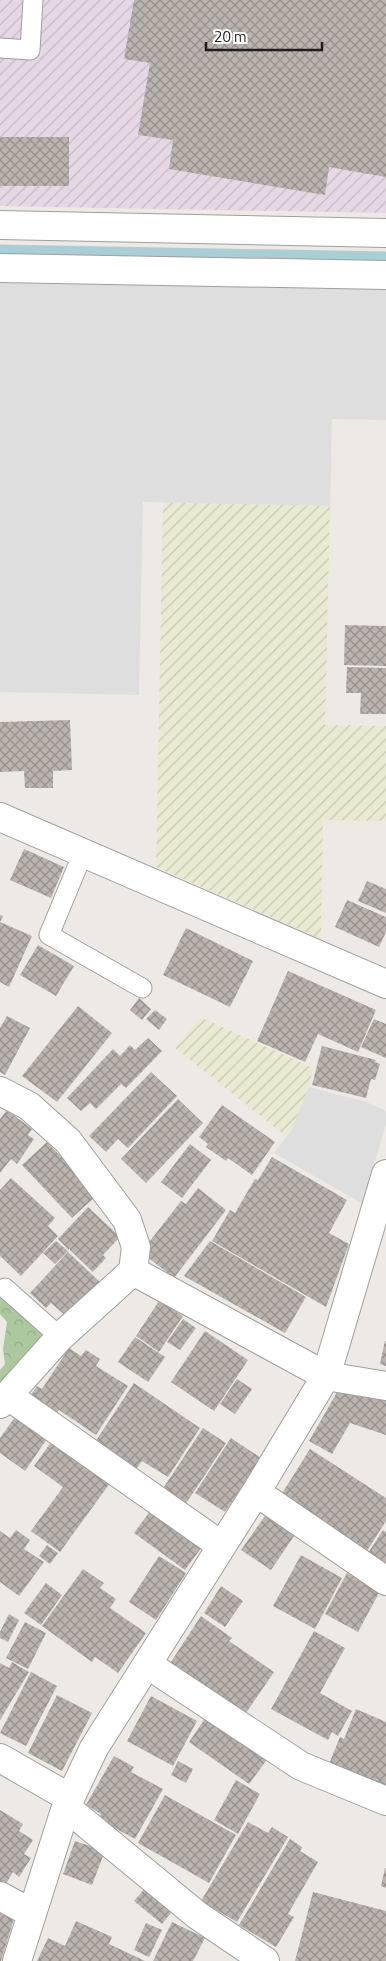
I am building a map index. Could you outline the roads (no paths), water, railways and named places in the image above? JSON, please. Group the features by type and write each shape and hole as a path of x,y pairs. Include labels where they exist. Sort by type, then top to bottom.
{"street":[{"path":"0,225 386,233"},
{"path":"0,268 386,275"},
{"path":"0,817 386,984"},
{"path":"0,1091 29,1106 68,1142 127,1220 136,1247 133,1271 60,1337 3,1399 222,1546"},
{"path":"17,1961 68,1803 94,1748 256,1492 326,1376 386,1174"},
{"path":"133,1271 326,1376 386,1386"},
{"path":"256,1492 386,1581"},
{"path":"147,1664 301,1766 386,1800"},
{"path":"0,1758 68,1803 197,1915 265,1961"},
{"path":"0,1896 31,1913"}],"lane":[{"path":"0,48 30,50 33,0"},
{"path":"83,853 49,935 142,988"},
{"path":"5,1288 60,1337"}],"waterway":[{"path":"0,250 386,257"}]}
